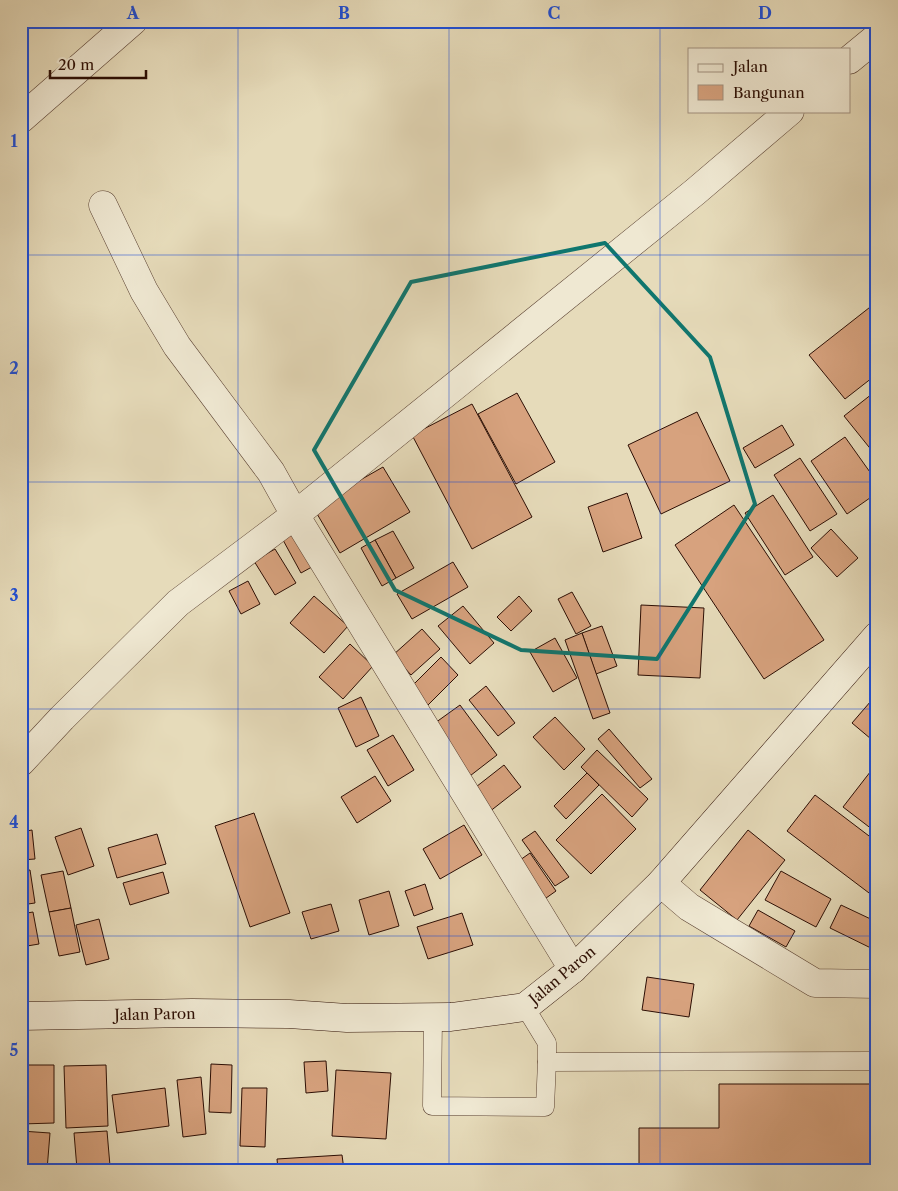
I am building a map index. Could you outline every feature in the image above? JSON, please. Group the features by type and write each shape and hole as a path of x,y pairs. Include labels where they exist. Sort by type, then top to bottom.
{"street":[{"path":"21,119 133,21"},
{"path":"850,59 877,37"},
{"path":"21,762 62,718 178,603 295,515 695,192 789,112"},
{"path":"103,205 144,291 178,346 271,472 295,515 573,968"},
{"name":"Jalan Paron","path":"21,1016 211,1013 289,1014 347,1018 451,1017 525,1007 573,968 661,883 877,636"},
{"path":"661,883 689,907 815,983 877,984"}],"lane":[{"path":"433,1017 432,1106 545,1107 547,1043 525,1007"},
{"path":"547,1062 877,1061"}],"highlighted area":[{"path":"605,243 710,357 755,504 657,659 521,650 395,590 314,450 411,282"}],"building":[{"path":"874,304 877,308 877,374 845,399 809,355"},
{"path":"877,390 877,457 844,416"},
{"path":"517,393 555,462 516,484 478,414"},
{"path":"472,404 532,517 472,549 412,435"},
{"path":"697,412 730,481 661,514 628,445"},
{"path":"782,425 794,445 755,468 743,448"},
{"path":"845,437 877,482 877,493 847,514 811,461"},
{"path":"800,458 837,514 810,531 774,475"},
{"path":"383,467 410,512 340,553 313,507"},
{"path":"627,493 642,538 603,552 588,507"},
{"path":"773,495 813,557 785,575 745,513"},
{"path":"734,505 824,640 764,679 675,545"},
{"path":"831,529 858,558 837,577 811,548"},
{"path":"300,530 319,563 301,573 283,540"},
{"path":"393,531 414,568 396,578 375,540"},
{"path":"375,540 396,578 382,586 361,548"},
{"path":"275,549 296,583 275,595 254,561"},
{"path":"453,562 468,587 412,619 397,594"},
{"path":"248,581 260,604 241,614 229,591"},
{"path":"572,592 591,626 576,634 558,599"},
{"path":"314,596 348,626 324,653 290,623"},
{"path":"519,596 532,611 511,631 497,617"},
{"path":"641,605 704,608 700,678 638,675"},
{"path":"463,606 494,643 470,664 438,626"},
{"path":"602,626 617,666 596,674 582,633"},
{"path":"422,629 440,649 411,675 393,655"},
{"path":"582,633 610,713 593,719 565,640"},
{"path":"555,638 577,678 553,692 530,652"},
{"path":"350,644 373,666 343,699 319,677"},
{"path":"441,657 458,675 426,707 408,690"},
{"path":"486,686 515,723 498,736 469,700"},
{"path":"877,694 877,744 852,723"},
{"path":"361,697 379,736 356,747 338,708"},
{"path":"460,705 497,755 466,779 428,728"},
{"path":"555,717 585,749 564,770 533,737"},
{"path":"609,729 652,779 640,788 598,739"},
{"path":"393,735 414,770 388,786 367,750"},
{"path":"597,750 648,799 632,817 581,767"},
{"path":"504,765 521,787 484,816 467,794"},
{"path":"874,767 877,769 877,833 843,807"},
{"path":"587,773 599,785 566,819 554,806"},
{"path":"375,776 391,801 357,823 341,797"},
{"path":"602,794 636,829 591,874 556,840"},
{"path":"815,795 877,842 877,899 787,831"},
{"path":"254,813 290,913 250,927 215,826"},
{"path":"464,825 482,855 440,879 423,849"},
{"path":"81,828 94,866 68,875 55,837"},
{"path":"32,830 35,859 21,860 21,832"},
{"path":"748,830 785,860 737,920 700,890"},
{"path":"535,831 569,877 555,886 522,840"},
{"path":"157,834 166,864 117,878 108,848"},
{"path":"530,853 556,891 539,903 513,865"},
{"path":"30,870 35,903 21,905 21,871"},
{"path":"63,871 71,908 49,912 41,875"},
{"path":"781,871 831,899 816,927 765,900"},
{"path":"163,872 169,893 130,905 123,883"},
{"path":"425,884 433,909 414,916 405,891"},
{"path":"389,891 399,926 369,935 359,900"},
{"path":"331,904 339,931 311,939 302,912"},
{"path":"841,905 877,922 877,951 830,928"},
{"path":"71,908 80,952 59,956 49,912"},
{"path":"758,910 795,931 786,947 749,926"},
{"path":"33,912 39,944 21,947 21,914"},
{"path":"462,913 473,945 428,959 417,927"},
{"path":"99,919 109,959 86,965 76,925"},
{"path":"647,977 694,984 689,1017 642,1010"},
{"path":"326,1061 328,1091 306,1093 304,1062"},
{"path":"211,1064 232,1065 231,1113 209,1112"},
{"path":"21,1065 54,1065 54,1123 21,1124"},
{"path":"106,1065 108,1126 66,1128 64,1066"},
{"path":"336,1070 391,1073 386,1139 332,1136"},
{"path":"201,1077 206,1134 183,1137 177,1080"},
{"path":"719,1084 877,1084 877,1170 639,1170 639,1128 719,1128"},
{"path":"165,1088 169,1126 117,1133 112,1095"},
{"path":"242,1088 267,1088 265,1147 240,1146"},
{"path":"21,1131 50,1133 47,1170 21,1170"},
{"path":"107,1131 110,1166 77,1169 74,1133"},
{"path":"342,1155 344,1170 278,1170 277,1159"}]}
